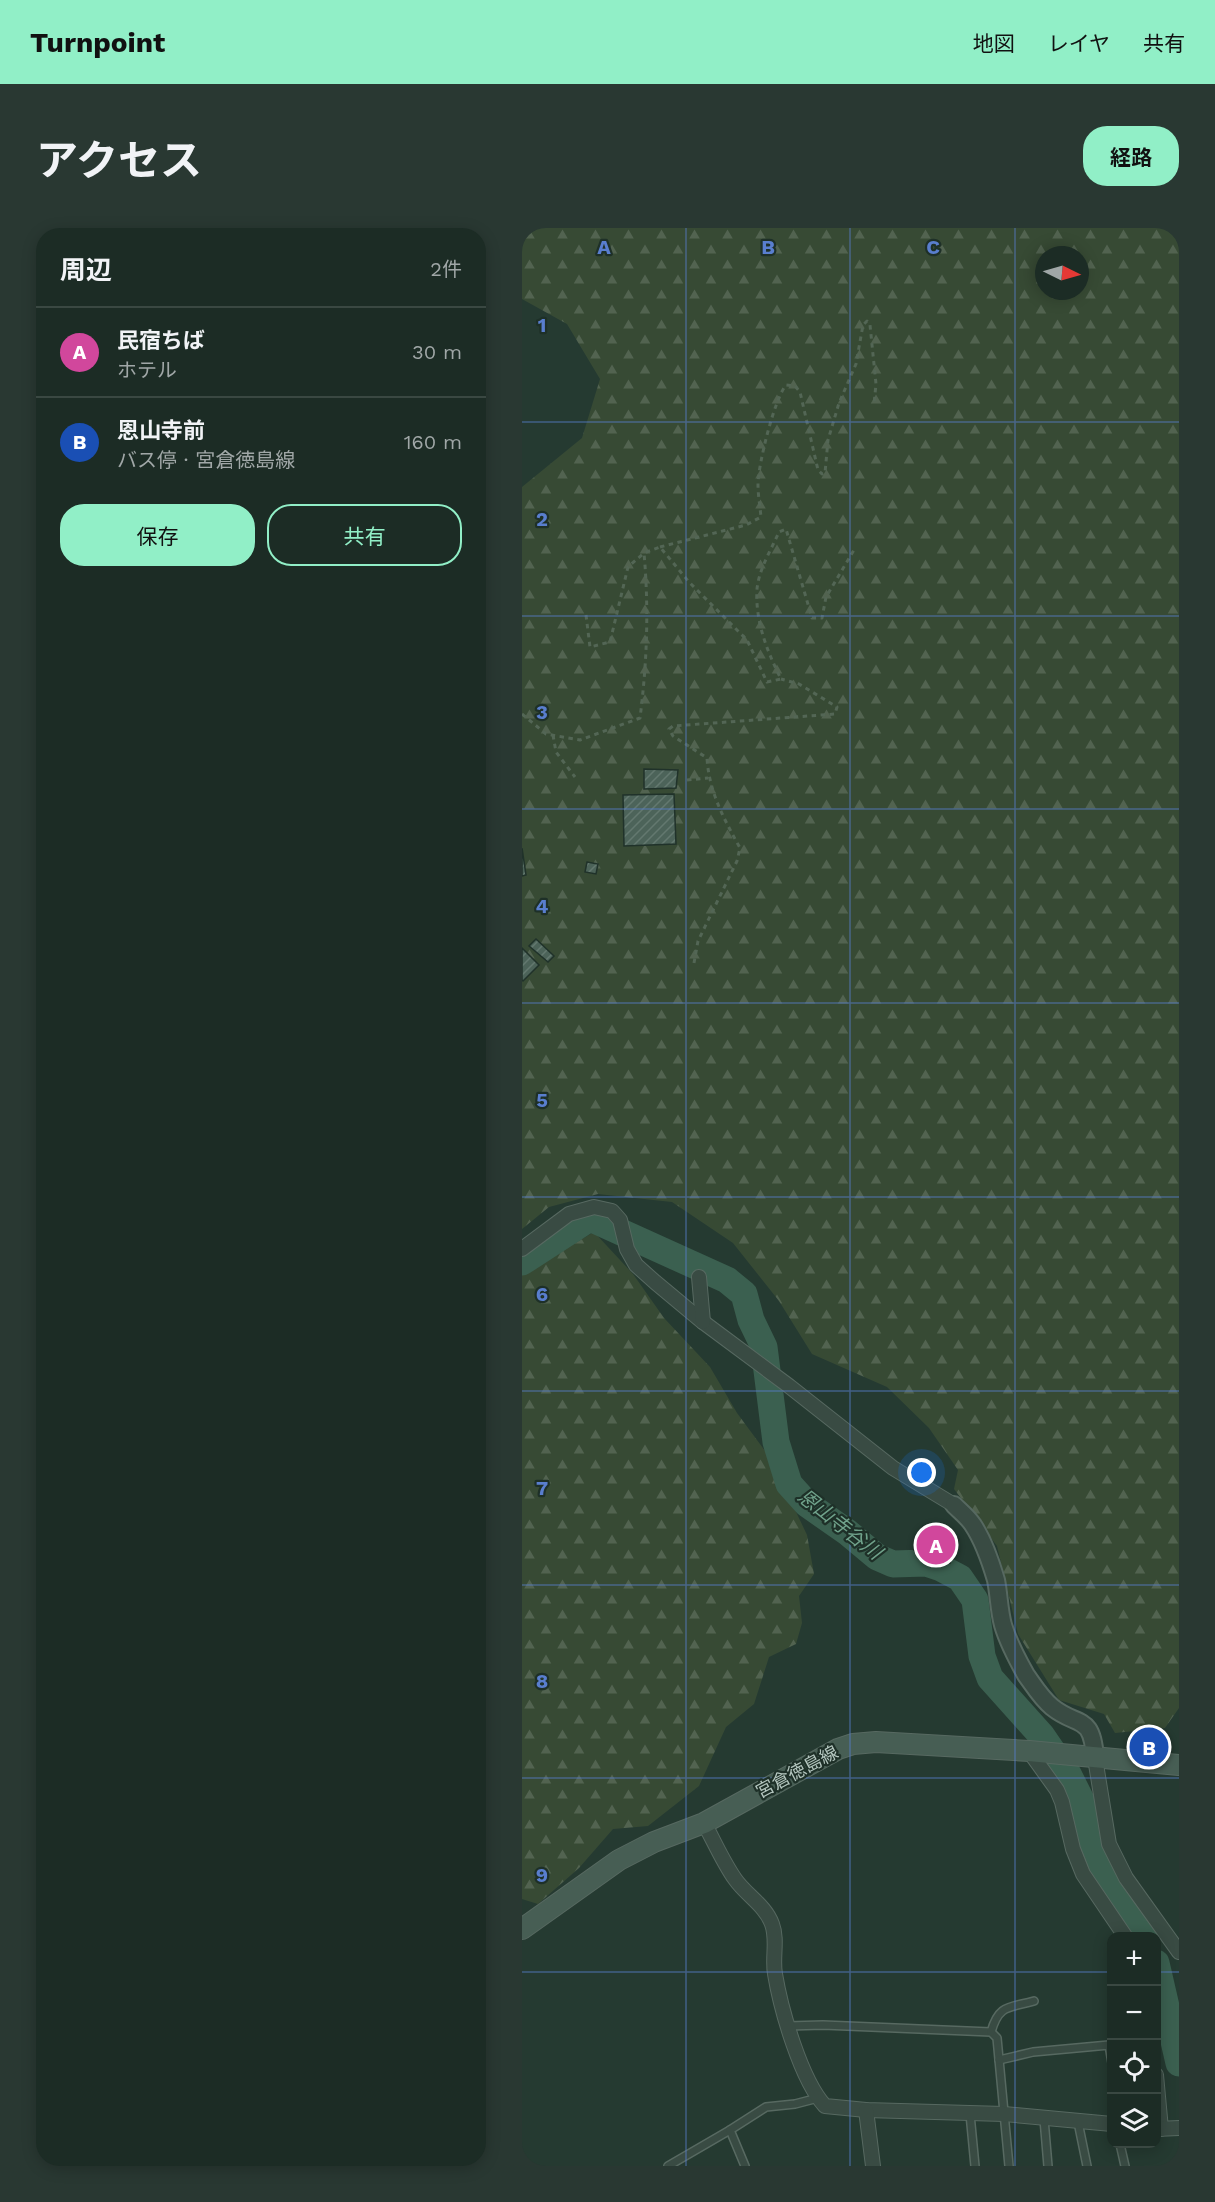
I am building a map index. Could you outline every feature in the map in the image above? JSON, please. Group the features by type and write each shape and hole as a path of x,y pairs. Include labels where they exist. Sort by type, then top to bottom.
{"main road":[{"name":"宮倉徳島線","path":"522,1929 619,1860 654,1842 704,1822 838,1749 853,1744 876,1742 1034,1752 1179,1765"}],"street":[{"path":"522,1249 569,1214 594,1207 612,1211 620,1220 627,1249 636,1265 703,1322 789,1386 892,1468 954,1505 973,1525 995,1578 1003,1626 1016,1658 1037,1692 1052,1707 1069,1718 1085,1724 1094,1745 1109,1844 1125,1878 1179,1952"},
{"path":"699,1277 703,1322"},
{"path":"1034,1752 1062,1802 1073,1849 1083,1874 1122,1932"},
{"path":"704,1822 734,1877 744,1891 766,1911 773,1927 774,1973 788,2026 798,2058 818,2098 825,2106 866,2110 1004,2114 1107,2124"},
{"path":"1160,2094 1167,2129"},
{"path":"866,2110 873,2166"}],"lane":[{"path":"991,2032 996,2016 1001,2010 1034,2001"},
{"path":"788,2026 823,2025 991,2032 997,2038 1009,2166"},
{"path":"999,2060 1033,2052 1107,2045"},
{"path":"668,2166 766,2108 818,2098"},
{"path":"970,2114 975,2166"},
{"path":"1044,2119 1048,2166"},
{"path":"1078,2122 1087,2166"},
{"path":"730,2130 745,2166"},
{"path":"1121,2148 1125,2166"}],"path":[{"path":"586,615 590,647 610,642 628,567 644,553 746,525 761,518 759,474 773,411 779,393 786,385 795,386 800,392 818,470 822,474 825,472 828,440 839,403 856,363 863,325 867,321 870,325 876,384 874,404"},
{"path":"781,679 768,652 761,626 758,588 765,562 779,532 786,529 812,618 822,618 826,597 854,550"},
{"path":"660,547 689,582 747,640 767,682 781,679 799,684 837,707 835,714 673,726 669,729 673,736 707,758 708,778 719,810 740,848 698,941 694,963"},
{"path":"522,714 546,734 580,740 640,718 646,673 648,595 644,553"},
{"path":"553,735 556,752 575,777"},
{"path":"687,780 708,778"}],"green space":[{"path":"522,228 1179,228 1179,1708 1165,1728 1115,1733 1104,1714 1059,1700 1018,1634 997,1546 954,1489 958,1470 929,1428 887,1387 812,1354 779,1301 733,1243 672,1202 598,1194 549,1207 522,1229 522,487 582,438 600,379 567,324 522,299"},
{"path":"594,1232 633,1274 664,1318 710,1367 737,1413 771,1459 807,1535 814,1574 799,1596 802,1623 796,1644 769,1657 754,1704 726,1727 699,1786 648,1826 613,1829 579,1868 538,1904 522,1899 522,1270"}],"building":[{"path":"644,769 678,770 676,788 644,789"},
{"path":"674,794 676,844 624,846 623,795"},
{"path":"522,848 526,875 522,876"},
{"path":"587,862 598,864 596,874 585,872"},
{"path":"536,939 554,956 548,962 529,946"},
{"path":"522,948 539,965 523,981 522,980"},
{"path":"923,1526 959,1539 950,1563 914,1550"}],"waterway":[{"name":"恩山寺谷川","path":"522,1262 590,1218 727,1280 744,1294 751,1320 764,1347 776,1442 789,1484 807,1504 847,1532 877,1557 893,1564 926,1563 960,1578 975,1600 982,1656 990,1678 1042,1736 1068,1774 1081,1800 1098,1869 1144,1932"},
{"name":"恩山寺谷川","path":"1161,1985 1179,2063"}],"place":[{"name":"民宿ちば","path":"936,1545"},
{"name":"恩山寺前","path":"1149,1747"}]}
